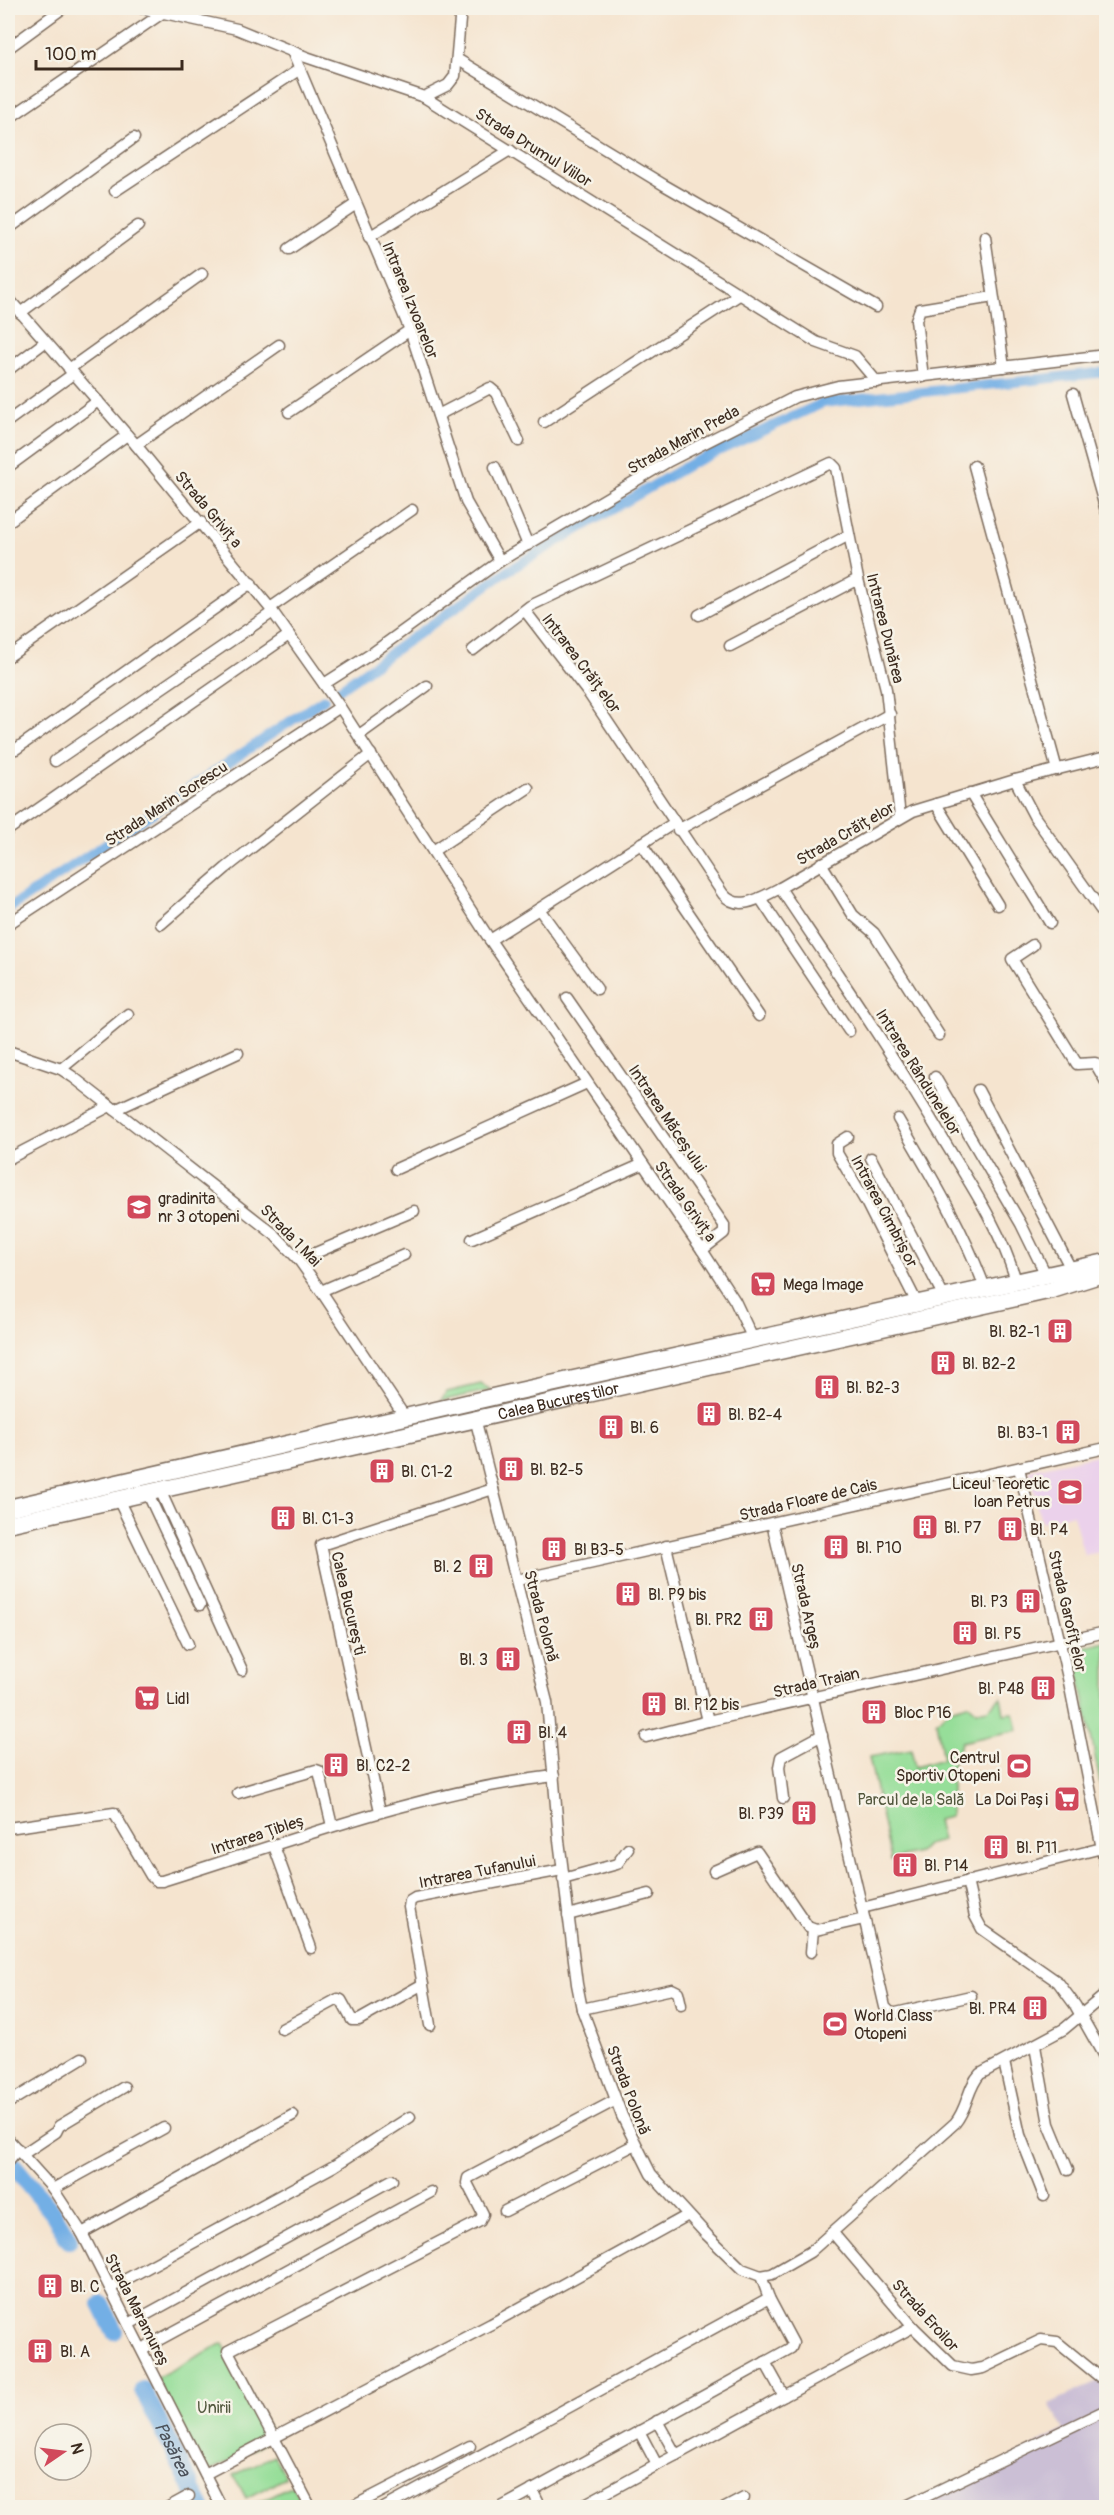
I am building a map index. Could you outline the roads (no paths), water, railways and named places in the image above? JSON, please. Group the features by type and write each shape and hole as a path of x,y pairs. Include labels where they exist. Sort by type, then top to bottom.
{"highway":[{"name":"Calea Bucureștilor","path":"8,1508 753,1339 1107,1262"},
{"name":"Calea Bucureștilor","path":"8,1524 1052,1290 1107,1273"}],"street":[{"path":"10,46 63,8"},
{"name":"Strada Drumul Viilor","path":"141,8 224,25 424,97 816,342 855,356 877,382"},
{"path":"424,97 452,82 457,59 461,8"},
{"path":"8,119 164,12"},
{"name":"Intrarea Izvoarelor","path":"292,51 410,330 466,502 500,561"},
{"path":"457,59 664,185 876,307"},
{"path":"114,191 300,69"},
{"path":"8,229 134,138"},
{"path":"369,237 510,150"},
{"path":"289,249 356,204"},
{"path":"20,313 138,226"},
{"path":"985,237 1004,367"},
{"path":"8,421 71,371 202,274"},
{"path":"544,422 739,295"},
{"name":"Strada Grivița","path":"8,298 201,522 251,583 289,635 359,735 490,940 735,1300 753,1339"},
{"path":"923,376 916,320 920,309 987,298"},
{"path":"289,412 410,330"},
{"path":"8,370 45,342"},
{"path":"136,445 279,345"},
{"name":"Strada Marin Preda","path":"324,684 371,654 500,561 693,448 795,397 822,389 1107,355"},
{"path":"438,415 490,388 496,393 519,441"},
{"path":"1073,394 1107,511"},
{"path":"8,467 98,401"},
{"path":"8,522 127,435"},
{"name":"Intrarea Dunărea","path":"818,468 829,463 836,468 858,579 890,714 900,817"},
{"path":"974,466 1057,770"},
{"path":"495,467 528,545"},
{"name":"Intrarea Crăițelor","path":"676,827 589,694 525,612 530,606 818,468"},
{"path":"56,762 412,510"},
{"path":"8,657 201,522"},
{"path":"699,615 849,535"},
{"path":"730,646 858,579"},
{"path":"16,749 251,583"},
{"path":"473,650 525,612"},
{"path":"8,830 289,635"},
{"path":"359,735 427,686"},
{"name":"Strada Marin Sorescu","path":"8,924 340,707"},
{"path":"490,940 641,843 676,827 890,714"},
{"path":"161,924 226,868 371,754"},
{"name":"Strada Crăițelor","path":"676,827 727,898 740,904 760,898 780,888 900,817 970,793 1106,757"},
{"path":"1015,780 1034,816 1107,917"},
{"path":"433,851 528,788"},
{"path":"970,793 1050,923"},
{"path":"936,804 998,905"},
{"path":"641,843 759,1016"},
{"path":"821,863 857,919 874,933 939,1035"},
{"name":"Intrarea Rândunelelor","path":"780,888 951,1151 1001,1241 1016,1281"},
{"path":"760,898 849,1031"},
{"path":"538,909 597,989"},
{"path":"1033,945 1012,959 1077,1064 1095,1063 1107,1082"},
{"name":"Intrarea Măceșului","path":"567,998 724,1225 724,1233 702,1250"},
{"path":"61,1069 128,1014"},
{"name":"Strada 1 Mai","path":"8,1051 61,1069 263,1223 299,1260 405,1417"},
{"path":"8,1159 113,1108 238,1053"},
{"path":"935,1077 1021,1224 1046,1275"},
{"path":"396,1169 587,1083"},
{"path":"978,1090 1071,1269"},
{"path":"898,1119 944,1196 985,1288"},
{"name":"Intrarea Cimbrișor","path":"849,1137 837,1144 837,1153 867,1204 917,1303"},
{"path":"871,1158 944,1297"},
{"path":"472,1239 643,1164"},
{"path":"299,1260 414,1210"},
{"path":"321,1291 404,1255"},
{"name":"Strada Polonă","path":"475,1418 547,1702 563,1874 582,2009 634,2145 651,2174 734,2263 751,2274 760,2276"},
{"name":"Strada Floare de Cais","path":"517,1580 1107,1448"},
{"name":"Strada Garofițelor","path":"1019,1467 1060,1641 1107,1869"},
{"name":"Calea București","path":"380,1811 321,1545 493,1489"},
{"path":"154,1491 200,1605"},
{"path":"154,1491 242,1670"},
{"path":"118,1499 188,1644"},
{"name":"Strada Argeș","path":"772,1522 863,1914 888,2010 903,2012 971,1996"},
{"path":"666,1546 708,1721"},
{"name":"Strada Traian","path":"646,1737 708,1721 1107,1632"},
{"path":"783,1798 779,1767 781,1757 822,1735"},
{"path":"238,1793 319,1771 332,1826"},
{"name":"Intrarea Țibleș","path":"8,1828 114,1813 156,1881 380,1811 455,1792 554,1776"},
{"path":"274,1846 311,1948"},
{"path":"813,1930 967,1881 1104,1847"},
{"path":"563,1874 617,1864 628,1849"},
{"path":"714,1870 757,1852 804,1923 813,1930"},
{"name":"Intrarea Tufanului","path":"423,1984 409,1907 410,1901 415,1898 563,1874"},
{"path":"967,1881 975,1916 982,1929 1058,1982 1107,2060"},
{"path":"568,1915 649,1894"},
{"path":"812,1952 813,1930"},
{"path":"282,2029 338,1999 341,2000 352,2020 359,2020 423,1984 430,2025"},
{"path":"582,2009 672,1989 678,1992 681,2005"},
{"path":"500,2508 793,2346 760,2276 772,2274 798,2260 833,2233 955,2123 963,2112 974,2080 980,2074 1035,2046 1081,2016 1107,1994"},
{"path":"1035,2046 1049,2124 1068,2170"},
{"path":"8,2103 82,2058"},
{"path":"1004,2061 1020,2134 1044,2196"},
{"path":"8,2161 124,2086"},
{"path":"310,2508 228,2351 480,2221 483,2214 467,2182 468,2178 616,2100"},
{"path":"82,2233 293,2115"},
{"path":"110,2288 334,2166 410,2116"},
{"path":"53,2189 164,2128"},
{"name":"Strada Maramureș","path":"8,2139 53,2189 82,2233 222,2508"},
{"path":"505,2211 634,2145"},
{"path":"129,2324 392,2180"},
{"path":"141,2349 430,2192"},
{"path":"205,2474 491,2324 688,2215"},
{"name":"Strada Eroilor","path":"833,2233 945,2361 963,2369 983,2368 1041,2340 1050,2340 1057,2342 1107,2382"},
{"path":"384,2508 769,2298"},
{"path":"578,2508 913,2326"},
{"path":"765,2362 784,2396"},
{"path":"902,2508 1107,2410"},
{"path":"657,2421 676,2455"},
{"path":"639,2431 657,2465"},
{"path":"350,2508 470,2446"},
{"path":"532,2490 541,2508"},
{"path":"167,2508 189,2496"},
{"path":"725,2508 744,2498"}],"waterway":[{"path":"338,690 509,570 690,464 823,403 1106,372"},
{"path":"8,909 324,699"},
{"name":"Pasărea","path":"8,2159 53,2213 69,2240"},
{"name":"Pasărea","path":"101,2304 114,2331"},
{"name":"Pasărea","path":"143,2390 202,2508"}],"place":[{"name":"gradinita nr 3 otopeni","path":"139,1207"},
{"name":"Mega Image","path":"763,1284"},
{"name":"Bl. B2-1","path":"1060,1331"},
{"name":"Bl. B2-2","path":"943,1363"},
{"name":"Bl. B2-3","path":"827,1387"},
{"name":"Bl. B2-4","path":"709,1414"},
{"name":"Bl. 6","path":"611,1427"},
{"name":"Bl. B3-1","path":"1068,1432"},
{"name":"Bl. B2-5","path":"511,1469"},
{"name":"Bl. C1-2","path":"382,1471"},
{"name":"Liceul Teoretic Ioan Petrus","path":"1070,1492"},
{"name":"Bl. C1-3","path":"283,1518"},
{"name":"Bl. P7","path":"925,1527"},
{"name":"Bl. P4","path":"1010,1529"},
{"name":"Bl. P10","path":"836,1547"},
{"name":"Bl B3-5","path":"554,1549"},
{"name":"Bl. 2","path":"481,1566"},
{"name":"Bl. P9 bis","path":"628,1594"},
{"name":"Bl. P3","path":"1028,1601"},
{"name":"Bl. PR2","path":"761,1619"},
{"name":"Bl. P5","path":"965,1633"},
{"name":"Bl. 3","path":"508,1659"},
{"name":"Bl. P48","path":"1043,1688"},
{"name":"Lidl","path":"147,1698"},
{"name":"Bl. P12 bis","path":"654,1704"},
{"name":"Bloc P16","path":"874,1712"},
{"name":"Bl. 4","path":"519,1732"},
{"name":"Bl. C2-2","path":"336,1765"},
{"name":"Centrul Sportiv Otopeni","path":"1019,1766"},
{"name":"La Doi Pași","path":"1067,1799"},
{"name":"Bl. P39","path":"804,1813"},
{"name":"Bl. P11","path":"996,1847"},
{"name":"Bl. P14","path":"905,1865"},
{"name":"Bl. PR4","path":"1035,2008"},
{"name":"World Class Otopeni","path":"835,2024"},
{"name":"Bl. C","path":"50,2286"},
{"name":"Bl. A","path":"40,2351"}],"park label":[{"name":"Parcul de la Sală","path":"911,1799"},
{"name":"Unirii","path":"214,2407"}]}
